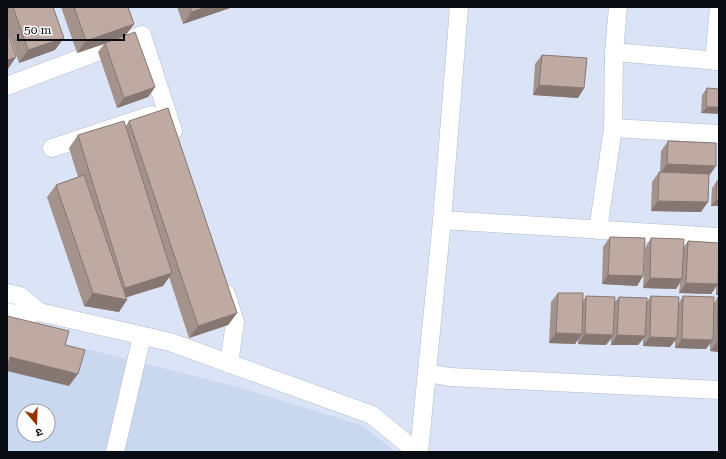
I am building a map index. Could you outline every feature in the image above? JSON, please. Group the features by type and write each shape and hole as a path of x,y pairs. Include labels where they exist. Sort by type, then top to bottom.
{"street":[{"path":"418,452 442,220 459,7"},
{"path":"598,230 613,128 614,52 618,7"},
{"path":"614,52 717,61 718,7"},
{"path":"7,86 142,35 179,148"},
{"path":"52,148 166,110"},
{"path":"613,128 719,134"},
{"path":"442,220 719,237"},
{"path":"220,276 235,322 229,364"},
{"path":"7,293 20,296 38,312"},
{"path":"7,312 21,315 38,312 170,342 372,416 418,452"},
{"path":"115,452 142,336"},
{"path":"427,373 450,377 719,390"}],"shaded area":[{"path":"7,329 245,389 363,426 396,452 7,452"}],"building":[{"path":"13,7 53,7 64,38 28,50"},
{"path":"74,7 128,7 134,24 86,41"},
{"path":"190,7 206,7 192,12"},
{"path":"7,30 16,57 7,60"},
{"path":"135,32 155,87 124,98 105,43"},
{"path":"542,55 587,58 584,88 539,85"},
{"path":"707,88 719,89 719,107 706,107"},
{"path":"168,108 237,313 198,326 129,121"},
{"path":"124,121 172,273 125,288 78,135"},
{"path":"668,141 716,143 716,166 667,164"},
{"path":"659,172 709,174 708,202 658,201"},
{"path":"84,175 127,300 93,293 56,185"},
{"path":"717,181 719,181 719,200 716,200"},
{"path":"610,237 645,238 643,276 608,275"},
{"path":"651,238 684,239 682,279 650,278"},
{"path":"688,241 719,243 718,284 686,283"},
{"path":"558,293 583,293 582,334 556,333"},
{"path":"586,296 615,297 613,335 585,334"},
{"path":"651,296 679,297 677,338 650,337"},
{"path":"683,296 714,297 713,340 682,339"},
{"path":"619,297 647,298 645,336 617,335"},
{"path":"718,297 719,342 717,342"},
{"path":"7,316 69,331 65,345 85,350 78,374 10,357 7,369"}]}
